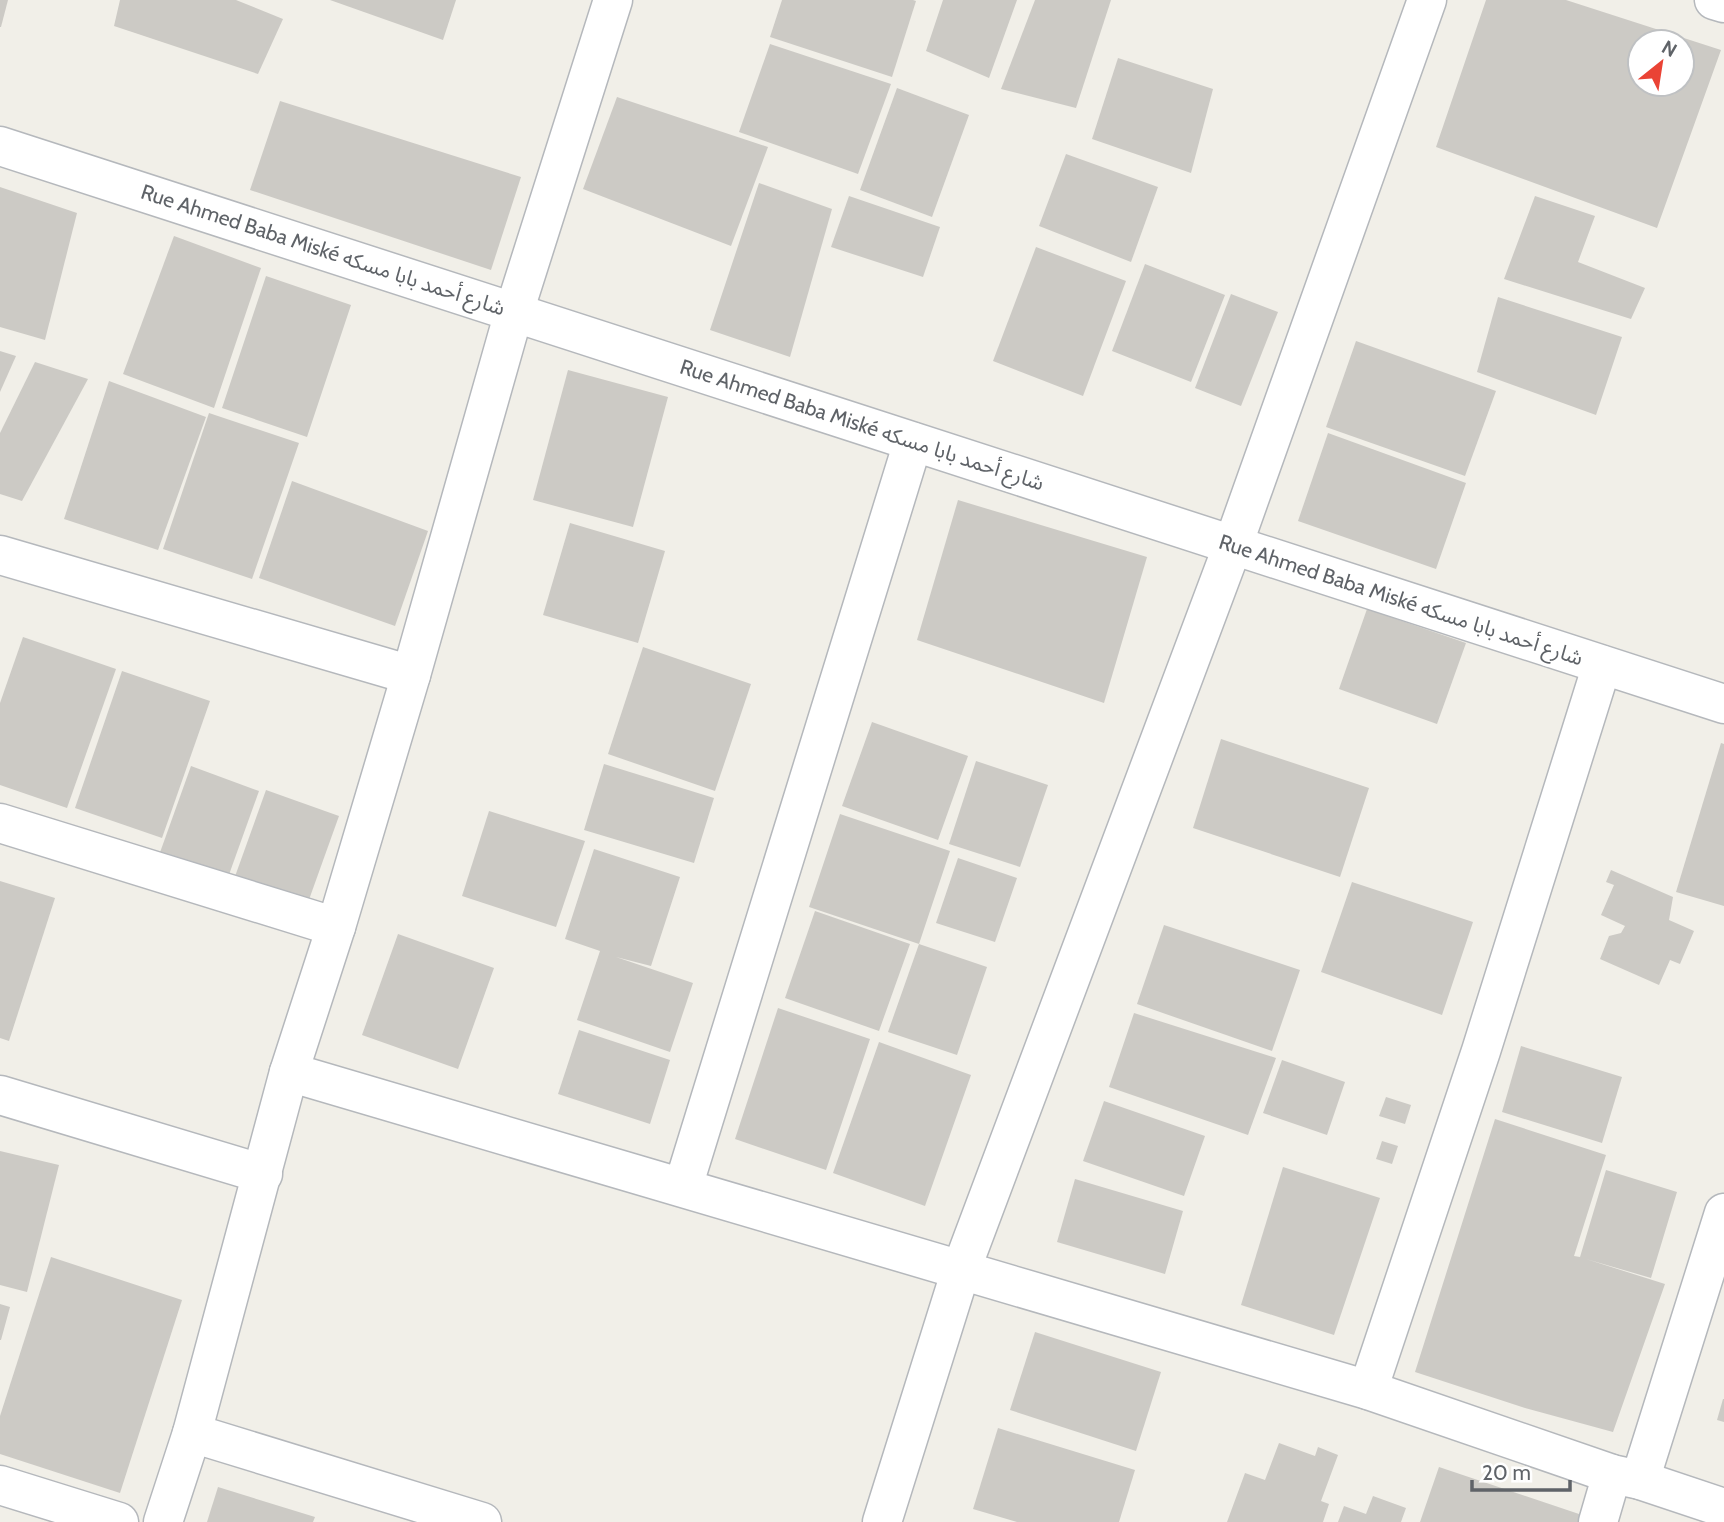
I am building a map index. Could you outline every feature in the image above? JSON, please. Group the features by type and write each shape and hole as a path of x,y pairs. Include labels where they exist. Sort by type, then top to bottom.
{"street":[{"path":"163,1522 192,1433 264,1174 289,1072 336,927 411,675 514,312 614,0"},
{"path":"882,1522 961,1270 1233,545 1427,0"},
{"path":"1714,0 1724,3"},
{"name":"Rue Ahmed Baba Miské شارع أحمد بابا مسكه","path":"0,146 1724,705"},
{"path":"683,1187 913,442"},
{"path":"0,555 411,675"},
{"path":"1368,1390 1481,1051 1602,665"},
{"path":"0,823 336,927"},
{"path":"289,1072 1368,1390 1724,1508"},
{"path":"0,1095 264,1174"},
{"path":"1598,1522 1626,1477 1724,1213"},
{"path":"192,1433 460,1519"},
{"path":"0,1485 119,1522"}],"building":[{"path":"0,0 8,0 1,27 0,27"},
{"path":"120,0 236,0 283,19 258,74 114,26"},
{"path":"330,0 456,0 443,40"},
{"path":"782,0 916,1 892,77 770,37"},
{"path":"943,0 1017,0 989,78 926,51"},
{"path":"1035,0 1111,0 1076,108 1001,89"},
{"path":"1486,0 1566,0 1653,28 1626,28 1626,98 1696,98 1696,42 1721,50 1657,228 1436,147"},
{"path":"770,44 891,84 858,174 739,132"},
{"path":"1118,58 1213,89 1191,173 1092,139"},
{"path":"897,88 969,115 932,217 860,190"},
{"path":"617,97 768,147 731,246 583,189"},
{"path":"280,101 521,177 491,270 250,190"},
{"path":"1066,154 1158,187 1131,262 1039,226"},
{"path":"759,183 832,209 790,357 710,330"},
{"path":"0,187 77,213 45,340 0,327"},
{"path":"849,196 940,227 923,277 831,247"},
{"path":"1535,196 1595,216 1578,262 1645,288 1631,319 1504,279"},
{"path":"174,236 261,268 214,408 123,374"},
{"path":"1036,247 1126,281 1083,396 993,361"},
{"path":"1145,264 1225,295 1191,382 1112,351"},
{"path":"266,276 351,305 307,437 222,408"},
{"path":"1231,294 1278,312 1241,406 1195,388"},
{"path":"1498,297 1622,337 1596,415 1477,372"},
{"path":"1356,341 1496,391 1465,476 1326,427"},
{"path":"0,351 16,356 0,392"},
{"path":"35,362 88,379 22,501 0,494 0,433"},
{"path":"568,370 668,397 633,527 533,500"},
{"path":"109,381 206,417 158,550 64,519"},
{"path":"209,413 299,443 252,579 163,549"},
{"path":"1328,433 1466,483 1436,569 1298,521"},
{"path":"292,481 428,531 395,626 259,578"},
{"path":"958,500 1147,557 1104,703 917,640"},
{"path":"570,523 665,551 638,643 543,615"},
{"path":"1367,609 1466,643 1437,724 1339,689"},
{"path":"23,637 116,669 67,808 0,785 0,703"},
{"path":"643,647 751,684 715,791 608,754"},
{"path":"122,671 210,701 162,838 75,808"},
{"path":"872,722 968,756 938,840 842,806"},
{"path":"1221,739 1369,788 1340,877 1193,828"},
{"path":"1721,743 1724,744 1724,906 1676,892"},
{"path":"976,761 1048,785 1020,867 949,844"},
{"path":"604,764 714,798 694,863 584,830"},
{"path":"191,766 259,791 226,883 158,858"},
{"path":"266,790 339,816 306,908 233,882"},
{"path":"489,811 585,841 556,927 462,896"},
{"path":"840,814 950,851 919,944 809,907"},
{"path":"594,849 680,877 651,966 616,957 693,983 670,1052 577,1020 600,951 565,939"},
{"path":"958,858 1017,878 995,942 936,923"},
{"path":"1611,870 1673,897 1669,920 1694,931 1680,964 1670,960 1659,985 1600,959 1609,936 1621,933 1625,926 1601,915 1614,885 1606,882"},
{"path":"0,881 55,898 9,1041 0,1038"},
{"path":"1352,882 1473,922 1442,1015 1321,972"},
{"path":"815,911 910,944 879,1031 785,998"},
{"path":"1164,925 1300,970 1272,1051 1137,1004"},
{"path":"398,934 494,968 458,1069 362,1035"},
{"path":"919,944 987,967 957,1055 888,1032"},
{"path":"778,1008 870,1039 826,1170 735,1139"},
{"path":"1134,1013 1276,1058 1248,1135 1109,1087"},
{"path":"579,1030 670,1060 650,1124 558,1094"},
{"path":"879,1042 971,1075 925,1206 833,1173"},
{"path":"1521,1046 1622,1077 1602,1143 1502,1112"},
{"path":"1282,1060 1345,1082 1327,1135 1263,1113"},
{"path":"1386,1097 1411,1105 1405,1124 1379,1116"},
{"path":"1104,1101 1205,1136 1184,1196 1083,1161"},
{"path":"1495,1119 1606,1155 1574,1256 1580,1257 1606,1170 1677,1192 1651,1278 1586,1259 1665,1284 1613,1432 1525,1408 1415,1372"},
{"path":"1382,1141 1398,1146 1392,1164 1376,1159"},
{"path":"0,1151 59,1165 27,1292 0,1285"},
{"path":"1283,1167 1380,1198 1334,1335 1241,1305"},
{"path":"1075,1179 1183,1211 1165,1274 1057,1242"},
{"path":"51,1257 182,1300 120,1493 0,1454 0,1416"},
{"path":"0,1304 10,1307 1,1340 0,1340"},
{"path":"1035,1332 1161,1372 1136,1451 1010,1410"},
{"path":"1724,1399 1724,1422 1717,1420"},
{"path":"998,1428 1135,1470 1119,1522 1017,1522 973,1509"},
{"path":"1279,1443 1315,1456 1318,1447 1338,1455 1321,1501 1329,1504 1323,1522 1227,1522 1245,1473 1265,1480"},
{"path":"1439,1467 1582,1515 1580,1522 1420,1522"},
{"path":"218,1487 315,1517 313,1522 207,1522"},
{"path":"1373,1496 1406,1508 1401,1522 1338,1522 1344,1506 1366,1514"}]}
